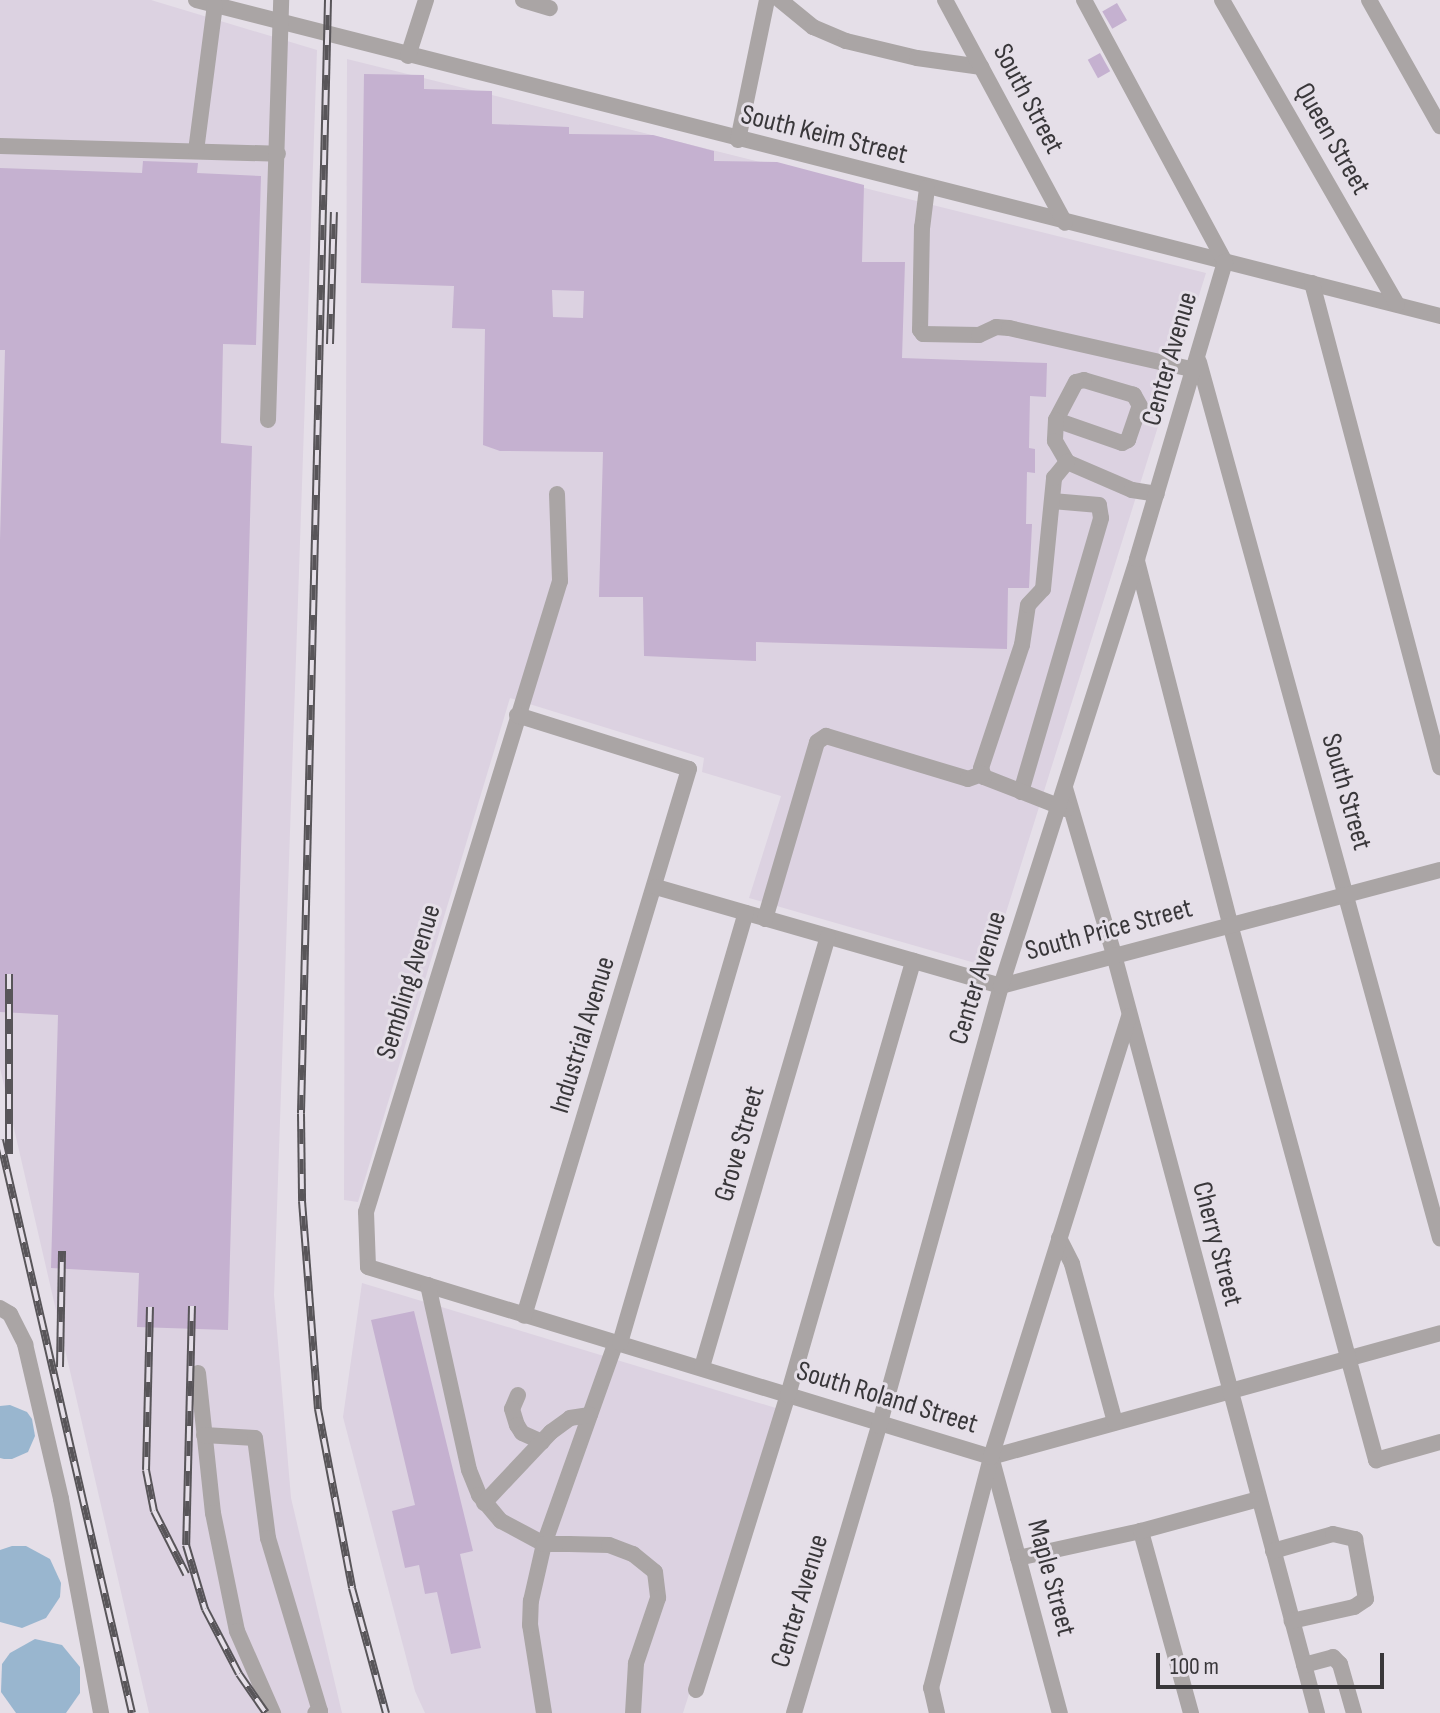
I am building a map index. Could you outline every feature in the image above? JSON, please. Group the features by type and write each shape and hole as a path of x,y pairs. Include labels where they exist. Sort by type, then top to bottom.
{"street":[{"name":"South Keim Street","path":"196,0 1440,316"},
{"path":"268,420 281,0"},
{"path":"408,56 426,0"},
{"path":"523,0 550,8"},
{"path":"738,140 767,0"},
{"path":"780,0 813,27 846,41 917,58 981,67"},
{"name":"South Street","path":"947,0 1065,223"},
{"path":"1084,0 1225,262"},
{"name":"Queen Street","path":"1222,0 1397,304"},
{"path":"1369,0 1440,126"},
{"path":"196,151 215,5"},
{"path":"0,146 278,154"},
{"path":"927,188 922,227 920,330 923,334 979,335 996,327 1009,328 1197,365"},
{"name":"Center Avenue","path":"794,1713 879,1426 1001,986 1065,808 1065,788 1197,365 1225,262"},
{"path":"1312,283 1440,767"},
{"name":"South Street","path":"1197,365 1347,892 1440,1238"},
{"path":"1056,420 1122,443 1128,440 1140,406 1134,395 1084,380 1076,382 1056,420 1055,441 1067,462 1132,490 1157,494"},
{"path":"982,774 981,768 1022,645 1028,605 1043,589 1054,478 1067,462"},
{"name":"Sembling Avenue","path":"368,1267 366,1212 560,581 557,494"},
{"path":"1021,792 1101,518 1099,505 1052,501"},
{"path":"1137,559 1230,924 1376,1460 1440,1442"},
{"name":"Industrial Avenue","path":"517,715 689,769 656,887 524,1316"},
{"path":"765,919 817,742 826,736 968,779 982,774 1065,808"},
{"name":"Cherry Street","path":"1065,808 1114,955 1317,1713"},
{"name":"South Price Street","path":"656,887 1001,986 1347,892 1440,870"},
{"path":"544,1713 530,1625 531,1601 544,1544 618,1343 746,913"},
{"name":"Grove Street","path":"702,1367 828,937"},
{"path":"696,1690 788,1395 913,961"},
{"path":"937,1713 931,1688 991,1457 1129,1014"},
{"path":"1059,1238 1072,1264 1115,1422"},
{"name":"South Roland Street","path":"368,1267 702,1367 879,1426 991,1457 1228,1389 1440,1333"},
{"path":"428,1285 469,1470 484,1503 501,1521 544,1544 609,1545 633,1554 655,1572 658,1598 636,1663 633,1713"},
{"path":"0,1308 10,1314 25,1344 61,1499 101,1713"},
{"path":"198,1373 213,1513 237,1631 273,1713"},
{"path":"518,1395 512,1409 517,1425 522,1433 542,1442"},
{"path":"484,1503 542,1442 570,1418 590,1415"},
{"path":"204,1435 255,1438 268,1538 320,1711 315,1713"},
{"name":"Maple Street","path":"991,1457 1060,1713"},
{"path":"1018,1558 1141,1531 1259,1499"},
{"path":"1141,1531 1191,1713"},
{"path":"1273,1551 1333,1534 1355,1539 1366,1599 1354,1607 1292,1621"},
{"path":"1304,1665 1333,1657 1340,1664 1354,1713"}],"shaded area":[{"path":"0,0 151,0 317,50 274,1295 291,1498 342,1713 149,1713 0,1068"},
{"path":"347,59 1206,273 989,967 749,898 781,796 702,772 704,758 510,698 358,1202 344,1200"},
{"path":"362,1283 779,1409 683,1713 425,1713 415,1691 343,1417"}],"water":[{"path":"10,1405 27,1412 32,1419 35,1436 28,1452 4,1459 0,1458 0,1406"},
{"path":"26,1546 50,1559 61,1583 60,1597 46,1618 22,1628 0,1622 0,1550"},
{"path":"35,1639 62,1645 80,1667 80,1693 66,1713 16,1713 1,1692 2,1664 10,1653"}],"building":[{"path":"1117,3 1127,20 1112,29 1102,12"},
{"path":"1100,53 1110,71 1098,78 1088,60"},
{"path":"364,74 424,75 424,89 492,91 492,124 569,127 569,134 653,135 714,151 714,161 777,162 864,185 862,262 905,262 902,358 1047,363 1046,397 1030,396 1029,448 1035,449 1035,473 1027,472 1026,524 1032,524 1029,588 1008,588 1007,649 756,642 756,661 644,656 643,597 599,597 603,452 500,451 483,445 485,329 452,328 454,286 361,283","holes":["552,290 584,291 583,318 553,317"]},
{"path":"143,161 198,163 197,173 261,176 256,345 223,344 221,443 252,446 228,1330 137,1327 139,1273 51,1268 58,1015 0,1012 0,540 5,350 0,350 0,168 142,173"},
{"path":"414,1311 473,1551 460,1554 481,1648 451,1654 437,1592 425,1594 419,1565 405,1568 392,1511 415,1505 371,1320"}],"railway":[{"path":"328,0 301,1114 302,1201 318,1409 352,1588 386,1713"},
{"path":"330,344 334,212"},
{"path":"9,974 9,1154"},
{"path":"0,1140 132,1713"},
{"path":"60,1367 62,1251"},
{"path":"192,1306 186,1545 205,1609 239,1674 266,1713"},
{"path":"150,1307 146,1470 154,1511 186,1574"}]}
